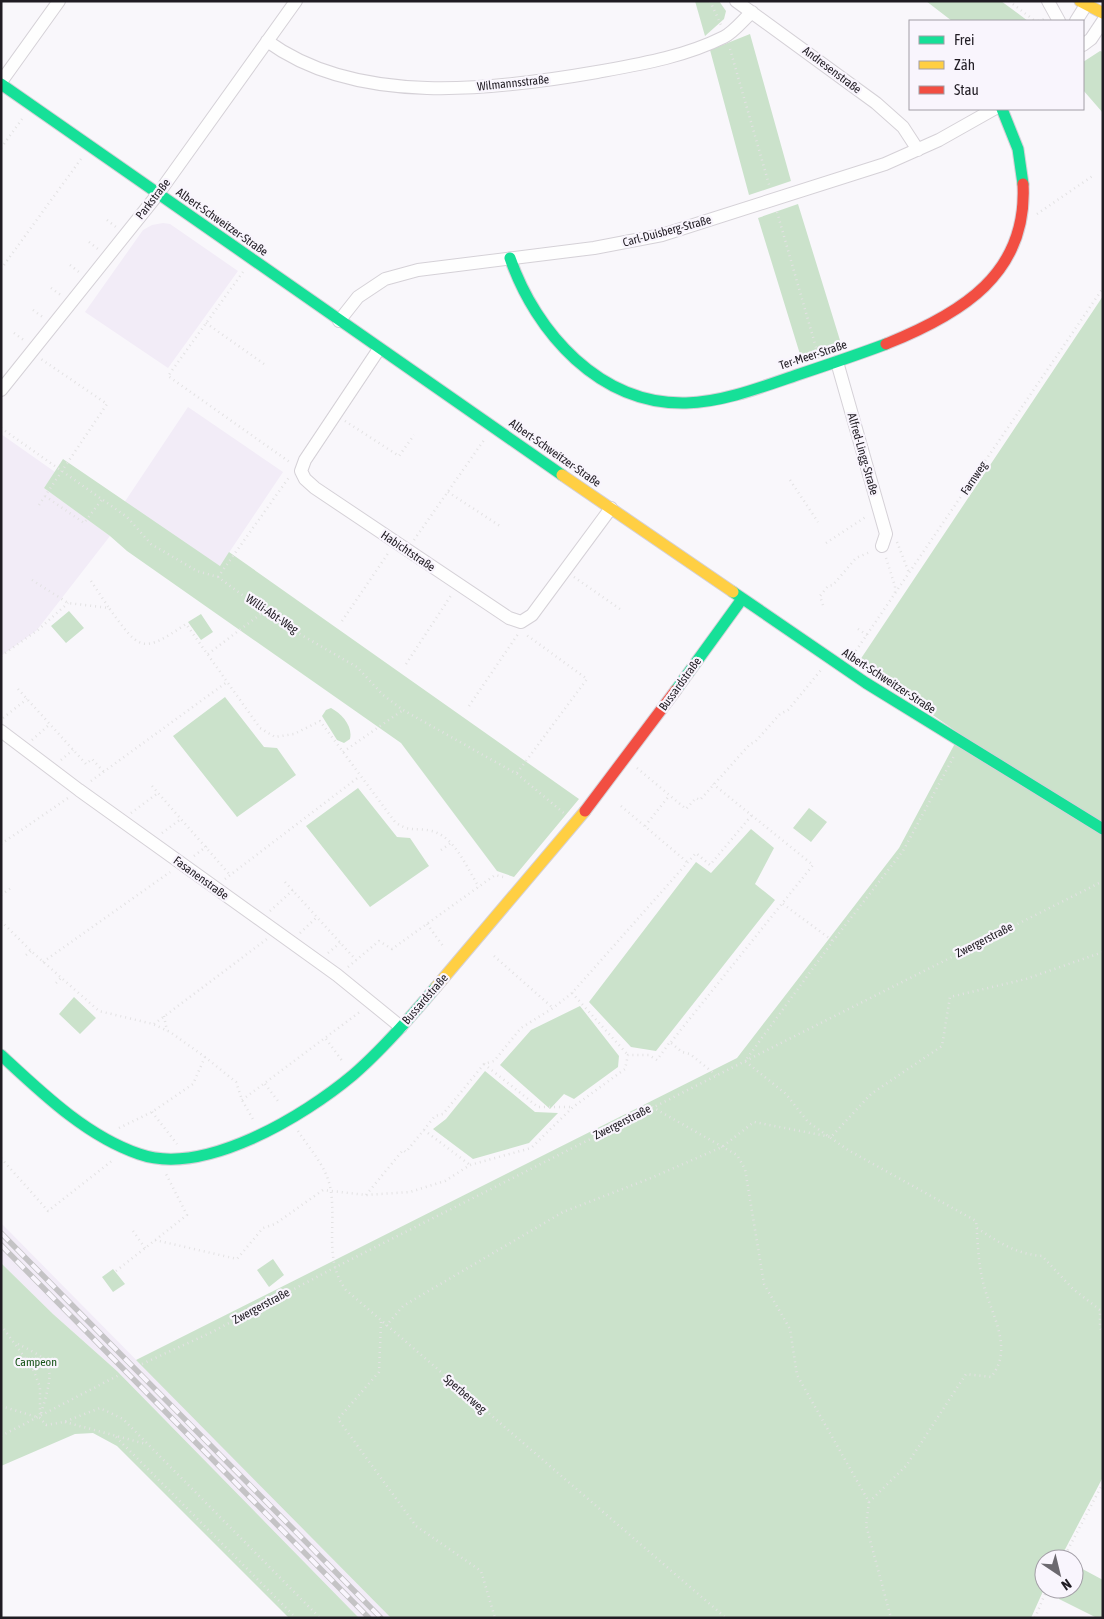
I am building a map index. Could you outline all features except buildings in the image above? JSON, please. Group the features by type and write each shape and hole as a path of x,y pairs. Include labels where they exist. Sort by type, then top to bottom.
{"street":[{"path":"1,83 60,1"},
{"name":"Parkstraße","path":"1,390 158,194 296,1"},
{"name":"Andresenstraße","path":"736,1 876,103 903,127 918,150"},
{"path":"1048,1 1058,20"},
{"path":"1076,20 1083,3 1103,14"},
{"name":"Wilmannsstraße","path":"267,41 279,50 316,67 360,80 435,90 509,86 634,66 686,54 726,36 752,12"},
{"path":"1084,44 1091,39 1103,21"},
{"name":"Albert-Schweitzer-Straße","path":"1,83 379,349 742,599 960,743 1103,829"},
{"name":"Carl-Duisberg-Straße","path":"339,321 358,297 386,279 418,270 594,248 662,235 845,178 918,150 992,110"},
{"name":"Ter-Meer-Straße","path":"510,258 520,288 543,326 571,356 601,378 628,392 657,401 687,403 753,389 893,343 936,322 971,298 997,276 1013,251 1022,217 1020,161 1011,123 1003,110"},
{"path":"301,471 305,460 379,349"},
{"name":"Alfred-Lingg-Straße","path":"837,362 879,508 884,540"},
{"name":"Habichtstraße","path":"301,471 305,479 315,488 509,618 522,622"},
{"path":"522,622 532,615 611,508"},
{"name":"Bussardstraße","path":"1,1055 59,1104 104,1136 127,1149 159,1159 187,1157 225,1148 290,1120 352,1075 400,1027 576,823 742,599"},
{"name":"Fasanenstraße","path":"3,736 23,748 337,975 400,1027"}],"path":[{"path":"710,1 726,36"},
{"path":"1009,1 1034,20"},
{"path":"1,148 32,105"},
{"path":"1,269 82,157"},
{"path":"1022,217 1032,217 1094,175"},
{"path":"244,271 168,376 301,471"},
{"name":"Farnweg","path":"844,668 1103,288"},
{"path":"206,323 264,364"},
{"path":"30,352 107,404 39,505"},
{"path":"335,414 398,456 414,434"},
{"name":"Willi-Abt-Weg","path":"1,428 127,516 151,544 197,572 218,577 266,610 279,622 357,667 384,695 403,710 517,774 569,817"},
{"path":"407,550 486,438"},
{"path":"218,577 288,476 301,471"},
{"path":"790,480 818,522"},
{"path":"448,492 500,526"},
{"path":"45,496 84,523 103,498"},
{"path":"826,543 879,508"},
{"path":"823,605 820,596 828,586 833,585 856,558 884,540 899,544 910,573"},
{"path":"884,540 895,586 894,595"},
{"path":"342,621 396,543"},
{"path":"565,571 620,609"},
{"path":"32,580 68,603 109,608"},
{"path":"92,580 109,608 135,641 147,644 159,642 186,624 260,728 274,737 294,734 320,721 395,822 406,830 430,831 444,836 451,843 479,887"},
{"path":"406,664 458,584"},
{"path":"1,656 38,630 68,603"},
{"path":"208,654 266,610"},
{"path":"469,706 518,636 522,622"},
{"path":"517,774 587,678 528,636 522,622"},
{"path":"858,629 867,635"},
{"path":"634,766 686,809 696,798 700,800 750,744 756,742 780,714 788,710 816,676"},
{"path":"1,844 79,790 227,682"},
{"path":"18,689 86,764 92,759 104,772"},
{"path":"1,720 27,699"},
{"path":"343,752 403,710"},
{"path":"23,748 50,724"},
{"path":"869,1502 906,1466 966,1374 991,1377 998,1369 1003,1342 983,1283 976,1221 848,1150 808,1122 786,1094 745,1060 833,941 903,851 960,743"},
{"path":"214,887 360,776"},
{"path":"572,993 628,1055 648,1055 657,1060 814,864 713,784"},
{"path":"152,786 231,875"},
{"path":"122,820 158,793"},
{"path":"645,826 669,796"},
{"path":"620,806 687,862"},
{"path":"366,1195 403,1150 406,1152 435,1116 444,1114 484,1064 494,1061 521,1028 553,1008 572,993 696,853 710,866 752,815"},
{"path":"151,842 181,819"},
{"path":"441,850 451,843"},
{"path":"43,962 181,863"},
{"path":"337,975 379,941 392,949 495,875 503,877"},
{"name":"Zwergerstraße","path":"142,1364 210,1332 745,1060 1103,881"},
{"path":"285,882 356,960"},
{"path":"1,896 11,888"},
{"path":"259,920 293,890"},
{"path":"783,904 833,941"},
{"path":"290,942 317,917"},
{"path":"1,921 31,951 99,1011 153,1024 167,1031 205,1057 236,1082 242,1100 251,1115"},
{"path":"427,924 443,946"},
{"path":"153,1024 277,932"},
{"path":"26,955 31,951"},
{"path":"831,1137 871,1094 942,1046 950,997 1026,979 1103,952"},
{"path":"494,956 553,1008"},
{"path":"56,983 61,978"},
{"path":"242,1100 372,1003"},
{"path":"164,1016 167,1031"},
{"path":"326,1039 340,1058"},
{"path":"670,1042 682,1052 690,1054 716,1075"},
{"path":"155,1240 237,1259 263,1228 275,1224 323,1190 366,1195 410,1192 446,1181 470,1165 531,1148 574,1107 625,1069 628,1055"},
{"path":"116,1130 152,1112 193,1084 205,1057"},
{"path":"484,1064 538,1107 574,1107"},
{"path":"265,1084 278,1101"},
{"path":"652,1107 737,1155 745,1169 764,1284 790,1329 798,1375 869,1502 866,1525 891,1618"},
{"path":"152,1112 175,1141"},
{"name":"Sperberweg","path":"290,1120 326,1170 331,1192 334,1268 346,1290 726,1618"},
{"path":"386,1326 403,1306 563,1212 651,1178 722,1147 754,1122 831,1137"},
{"path":"424,1130 470,1165"},
{"path":"1,1158 48,1212 127,1149"},
{"path":"116,1271 187,1214 166,1173"},
{"path":"977,1228 1010,1249 1028,1255 1042,1256 1073,1289 1100,1310"},
{"path":"133,1231 145,1248"},
{"path":"1103,1304 1100,1310 1100,1328 1103,1333"},
{"path":"382,1322 379,1372 338,1419 416,1526 481,1571 495,1618"},
{"path":"1,1325 17,1344 33,1369 40,1387 40,1418"},
{"path":"17,1344 38,1355 47,1363 49,1376 40,1418"},
{"path":"1,1436 40,1418 119,1375"},
{"path":"1,1406 40,1418 46,1424 64,1422 100,1408 108,1410 123,1419 320,1618"},
{"path":"64,1422 148,1445"},
{"path":"116,1437 296,1618"},
{"path":"1068,1549 1103,1483"},
{"path":"1034,1618 1043,1599"}],"shaded area":[{"path":"170,224 238,271 168,368 85,312 143,230 152,225"},
{"path":"188,407 283,472 220,566 124,503"},
{"path":"1,434 55,472 44,488 110,536 37,630 1,656"},
{"path":"1,1223 391,1618 359,1618 117,1371 53,1314 1,1263"}],"green space":[{"path":"695,1 719,1 726,11 724,19 705,36"},
{"path":"926,1 1001,1 1027,20 951,20"},
{"path":"750,34 791,181 749,195 710,50"},
{"path":"1100,51 1103,52 1103,113 1084,91 1084,61"},
{"path":"798,204 843,350 803,364 758,218"},
{"path":"1103,296 1103,1477 1065,1549 1034,1549 1034,1599 1040,1599 1031,1618 391,1618 136,1360 737,1058 899,848 960,734 858,663"},
{"path":"63,459 220,566 229,552 579,799 514,877 497,871 401,743 127,551 110,536 44,488"},
{"path":"69,611 84,628 66,643 51,626"},
{"path":"201,614 213,632 201,640 188,622"},
{"path":"225,697 264,747 277,748 296,775 237,817 173,736"},
{"path":"331,708 343,717 350,730 350,739 344,743 337,740 322,716 326,710"},
{"path":"358,788 397,837 410,838 429,866 370,907 306,826"},
{"path":"809,808 827,822 811,842 793,828"},
{"path":"751,829 774,848 755,884 775,900 656,1051 631,1047 589,1002 696,862 711,873"},
{"path":"74,997 96,1018 80,1034 59,1014"},
{"path":"580,1006 619,1056 618,1067 574,1099 564,1094 550,1109 500,1065 531,1030"},
{"path":"485,1071 535,1112 558,1113 529,1143 473,1159 433,1129 446,1119"},
{"path":"273,1259 284,1275 269,1287 257,1270"},
{"name":"Campeon","path":"1,1263 53,1314 117,1371 359,1618 289,1618 117,1446 93,1433 75,1434 1,1466"},
{"path":"113,1269 125,1284 113,1292 102,1277"},
{"path":"1084,1570 1103,1580 1103,1618 1097,1618 1059,1599 1084,1599"}],"railway":[{"path":"1,1233 381,1618"},
{"path":"1,1245 369,1618"}],"traffic: fast":[{"path":"1,84 562,475"},
{"path":"1002,110 1018,149 1023,184"},
{"path":"510,258 536,313 554,337 576,359 599,378 626,392 655,400 686,403 728,397 886,344"},
{"path":"733,592 866,683 1103,829"},
{"path":"676,690 742,599"},
{"path":"1,1055 65,1112 119,1146 139,1154 165,1159 193,1157 222,1150 252,1138 308,1108 353,1075 375,1055 436,987"}],"traffic: slow":[{"path":"1080,1 1103,13"},
{"path":"562,475 733,592"},
{"path":"436,987 585,811"}],"traffic: jam":[{"path":"886,344 940,319 964,304 1002,266 1014,243 1022,215 1023,184"},
{"path":"585,811 676,690"}]}
